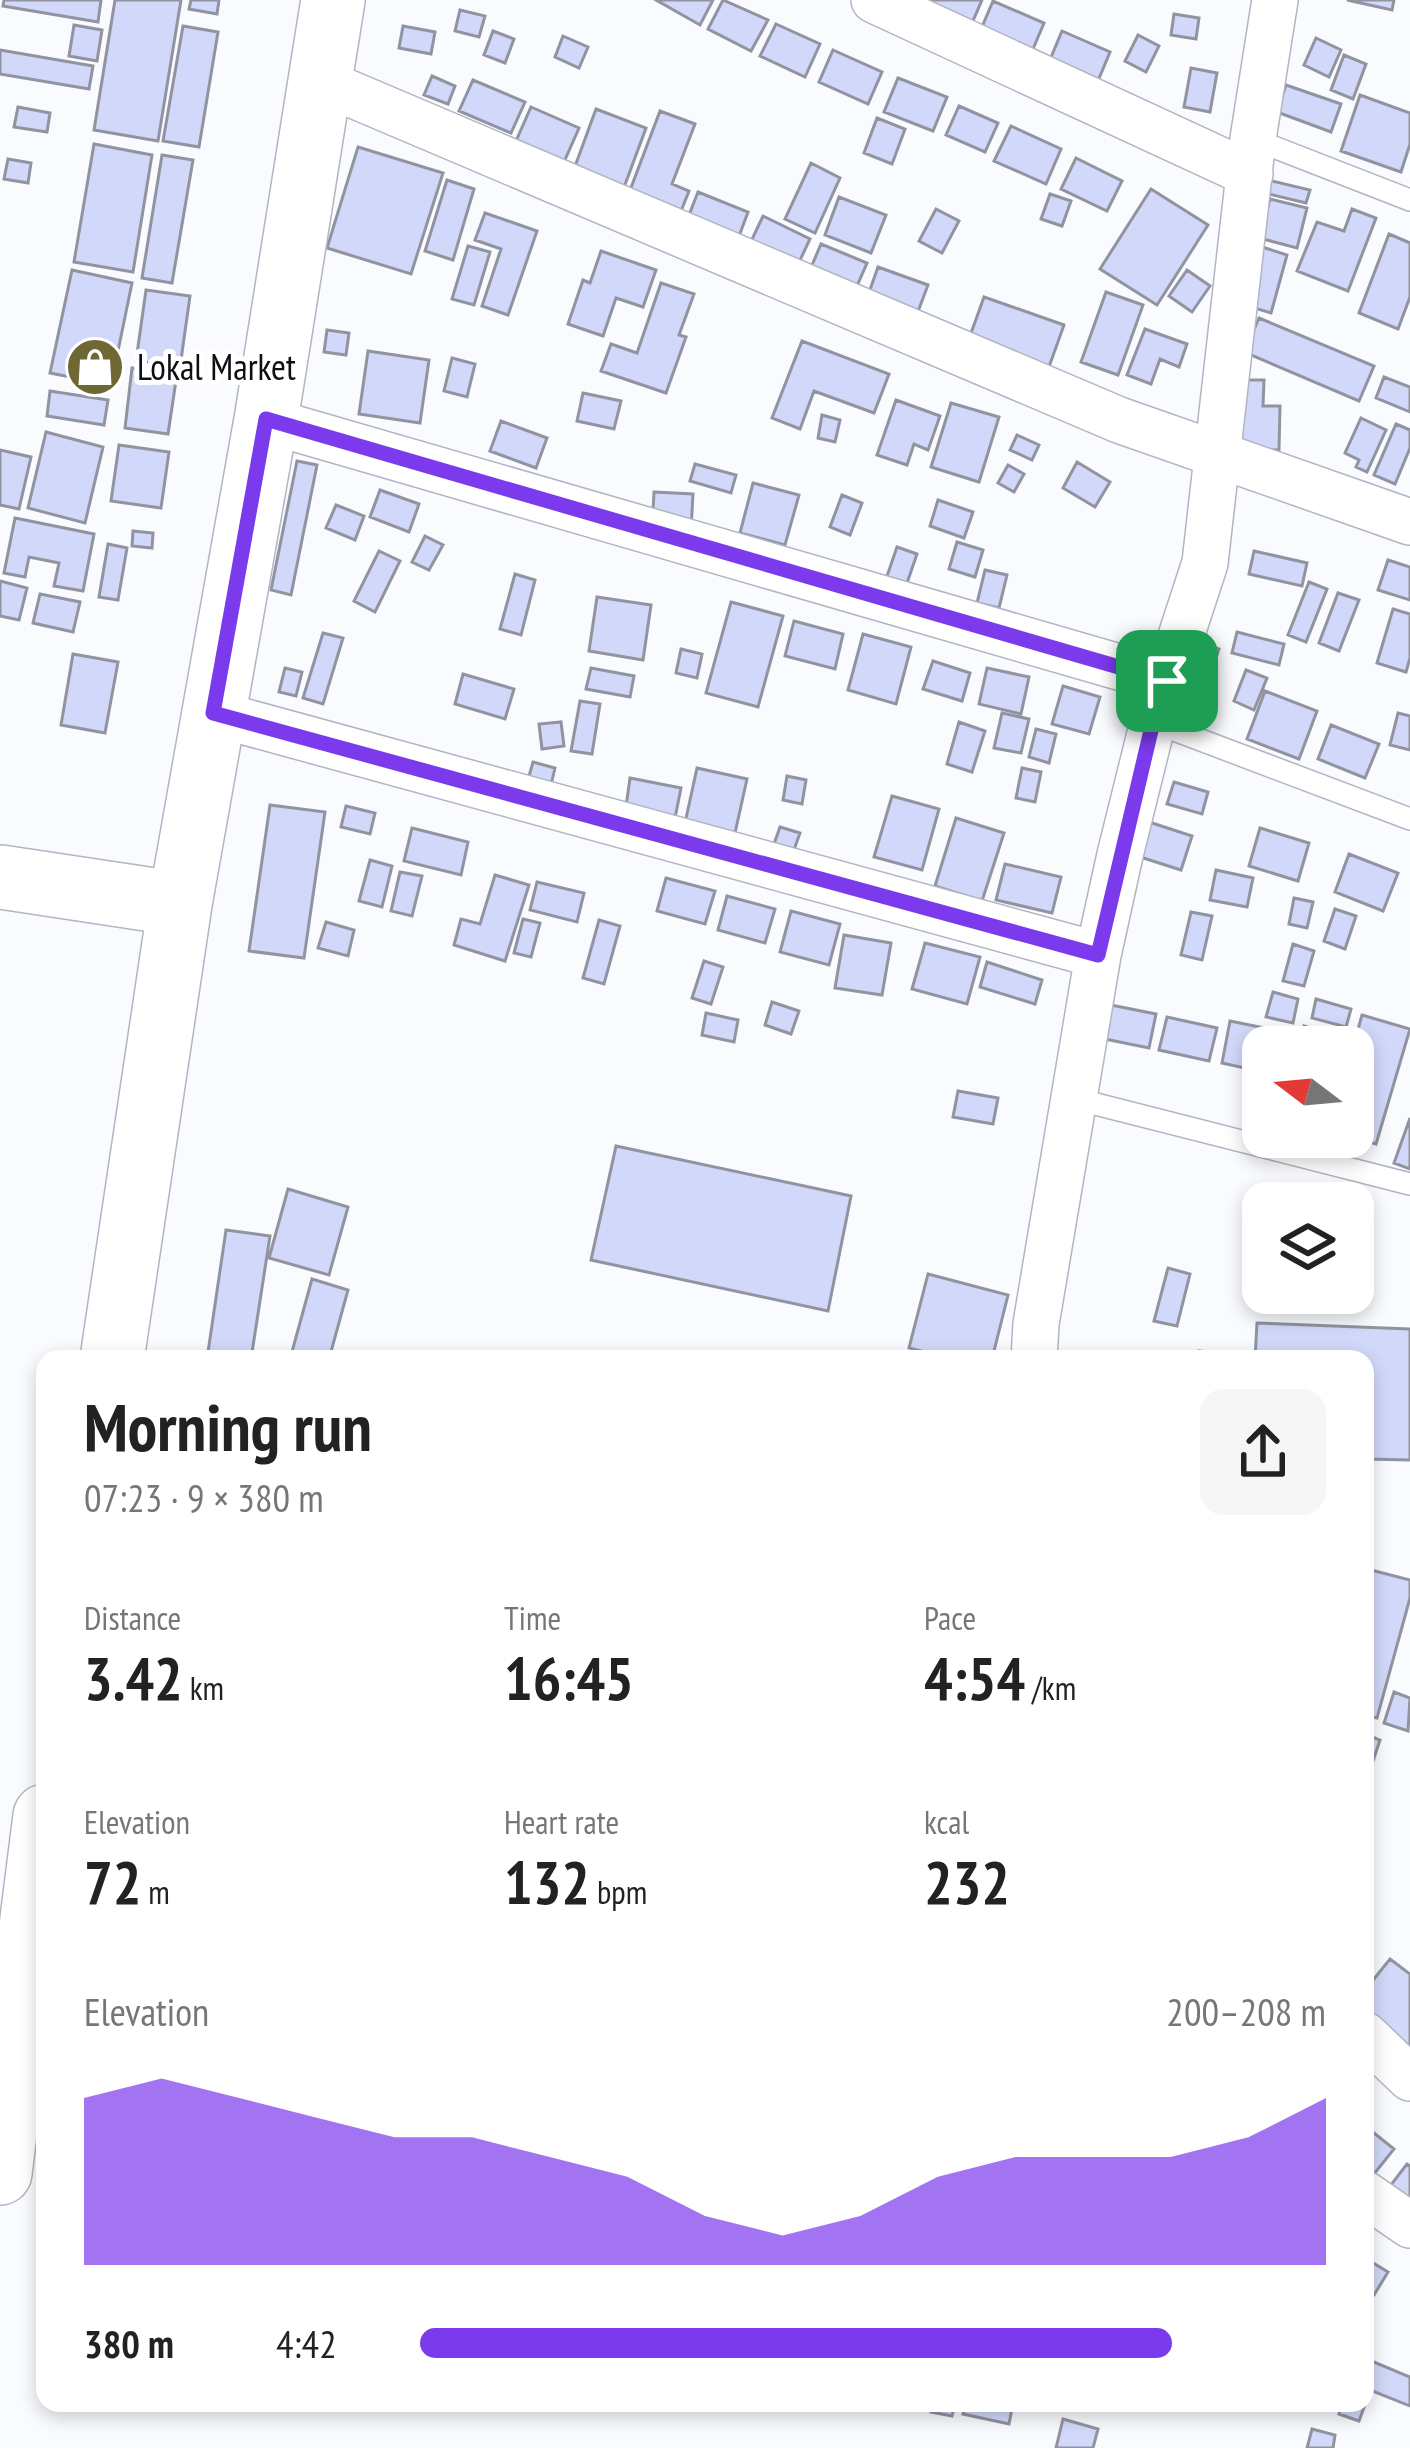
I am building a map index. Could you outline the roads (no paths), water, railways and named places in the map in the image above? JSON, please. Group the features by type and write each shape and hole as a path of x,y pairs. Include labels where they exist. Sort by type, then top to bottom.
{"main road":[{"path":"113,1350 180,904 266,419 333,0"},
{"path":"0,877 180,904"},
{"path":"0,2173 36,1898"}],"street":[{"path":"874,0 1252,157"},
{"path":"1035,1350 1098,955 1160,701 1205,563 1275,0"},
{"path":"318,80 1076,402 1410,522"},
{"path":"266,419 1160,701"},
{"path":"213,713 1098,955"},
{"path":"1374,2044 1410,2078"},
{"path":"1374,2200 1410,2225"}],"lane":[{"path":"1252,157 1410,200"},
{"path":"1160,701 1410,819"},
{"path":"1076,1099 1410,1184"}],"place":[{"name":"Lokal Market","path":"95,367"}]}
